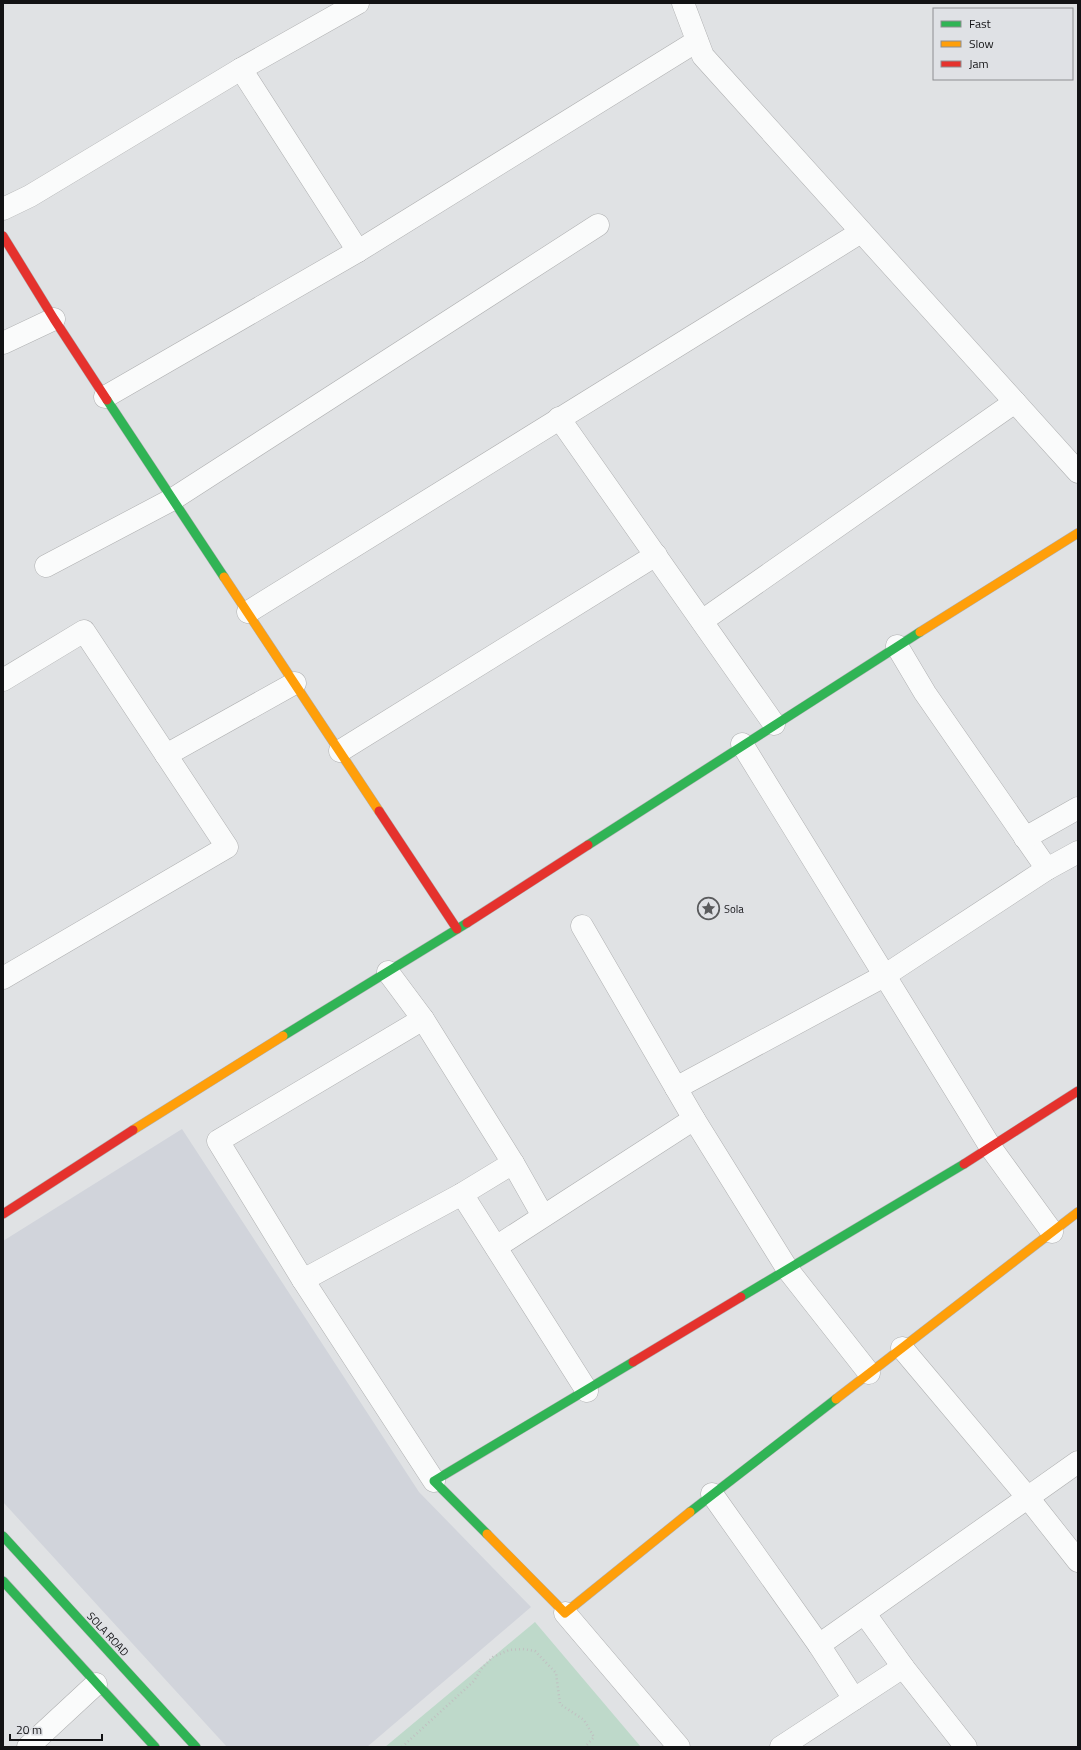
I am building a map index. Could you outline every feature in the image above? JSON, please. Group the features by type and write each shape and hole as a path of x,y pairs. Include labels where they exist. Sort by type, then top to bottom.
{"street":[{"path":"3,209 30,196 241,70 358,3"},
{"path":"682,3 703,56 1078,472"},
{"path":"105,397 358,251 697,40"},
{"path":"241,70 358,251"},
{"path":"46,566 173,499 598,225"},
{"path":"248,612 861,232"},
{"path":"3,236 54,320 457,929"},
{"path":"3,343 54,320"},
{"path":"702,621 1015,402"},
{"path":"559,418 774,724"},
{"path":"3,1214 199,1088 457,929 742,744 1078,533"},
{"path":"340,751 656,555"},
{"path":"3,680 84,631 227,847 3,978"},
{"path":"897,646 925,693 1047,869"},
{"path":"166,755 295,683"},
{"path":"742,744 990,1148 1052,1232"},
{"path":"1025,838 1078,808"},
{"path":"676,1088 884,976 1047,869 1078,852"},
{"path":"582,926 694,1119 788,1270 869,1373"},
{"path":"388,972 423,1019 513,1162 543,1216"},
{"path":"423,1019 218,1141 303,1280 434,1482 565,1613 679,1747"},
{"path":"434,1482 990,1148 1078,1091"},
{"path":"496,1246 694,1119"},
{"path":"303,1280 462,1194 513,1162"},
{"path":"462,1194 587,1391"},
{"path":"565,1613 712,1494 1078,1212"},
{"path":"902,1348 1029,1499 1078,1561"},
{"path":"819,1645 1029,1499 1078,1462"},
{"path":"712,1494 819,1645 854,1699"},
{"name":"SOLA ROAD","path":"3,1536 196,1747"},
{"path":"3,1581 155,1747"},
{"path":"865,1614 966,1747"},
{"path":"781,1747 903,1666"},
{"path":"28,1747 96,1684"}],"path":[{"path":"402,1747 474,1681 482,1668 493,1657 509,1650 523,1649 535,1651 556,1673 560,1704 584,1720 594,1737 585,1747"}],"shaded area":[{"path":"182,1129 419,1492 531,1607 367,1747 227,1747 3,1502 3,1241"}],"green space":[{"path":"535,1622 641,1747 385,1747"}],"traffic: fast":[{"path":"107,400 224,577"},
{"path":"588,845 920,632"},
{"path":"283,1036 467,923"},
{"path":"741,1297 964,1164"},
{"path":"487,1534 434,1481 633,1362"},
{"path":"690,1512 836,1399"},
{"path":"3,1536 196,1747"},
{"path":"3,1581 155,1747"}],"traffic: slow":[{"path":"920,632 1078,533"},
{"path":"224,577 379,811"},
{"path":"133,1130 283,1036"},
{"path":"836,1399 1078,1212"},
{"path":"487,1534 565,1613 690,1512"}],"traffic: jam":[{"path":"3,236 54,319 107,400"},
{"path":"379,811 457,929"},
{"path":"467,923 588,845"},
{"path":"964,1164 1078,1091"},
{"path":"3,1214 133,1130"},
{"path":"633,1362 741,1297"}],"place":[{"name":"Sola","path":"708,909"}]}
